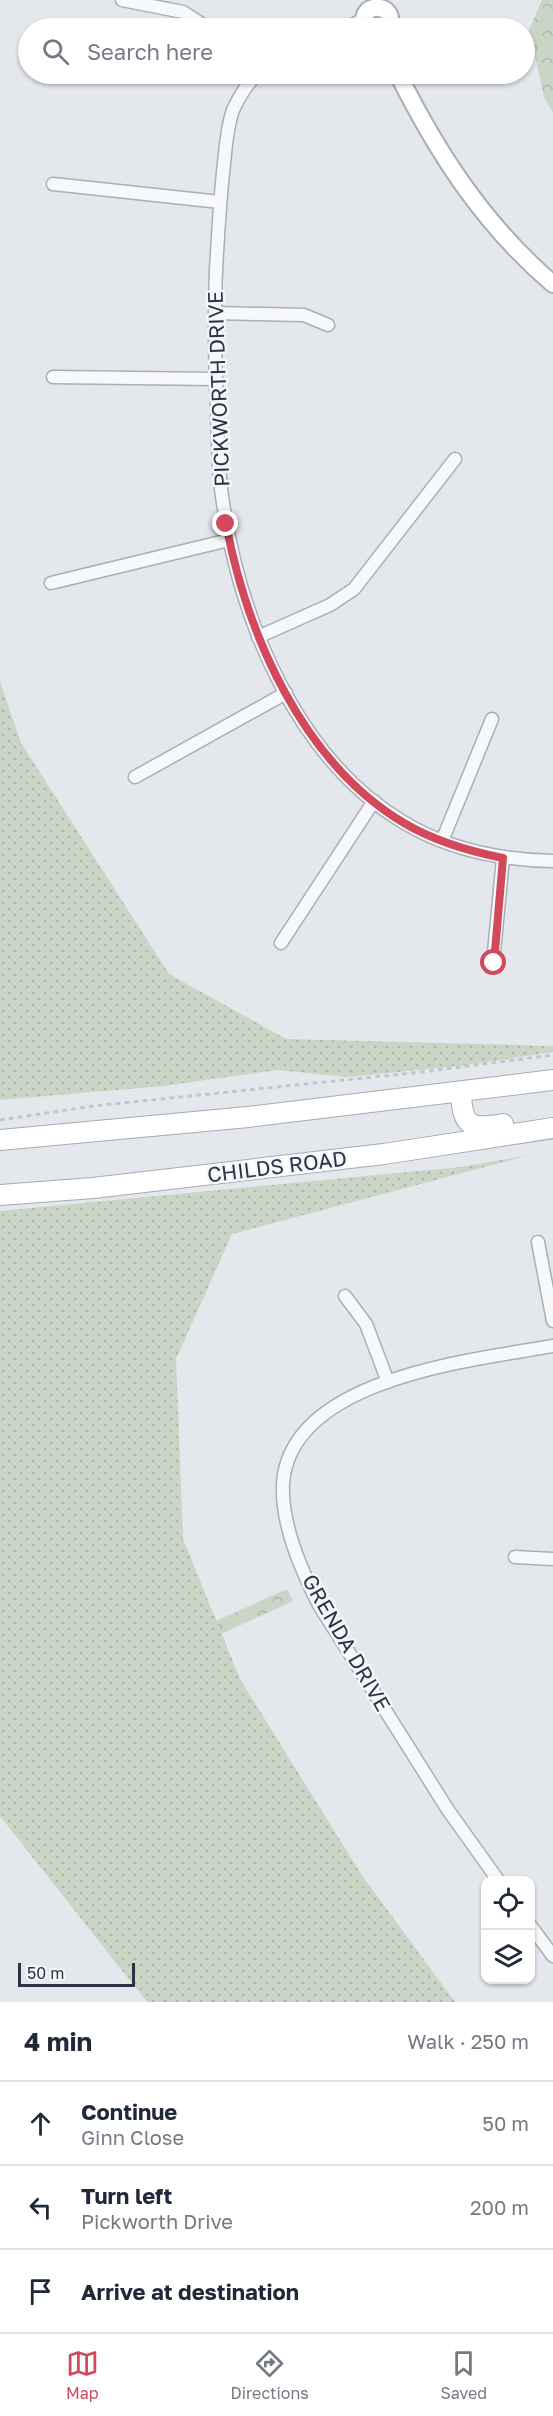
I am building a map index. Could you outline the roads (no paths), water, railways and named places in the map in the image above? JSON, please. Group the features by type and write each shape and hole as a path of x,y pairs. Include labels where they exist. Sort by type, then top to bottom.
{"main road":[{"path":"0,1140 248,1117 553,1080"},
{"path":"461,1092 464,1117 470,1124 478,1127 553,1117"},
{"name":"CHILDS ROAD","path":"0,1196 93,1188 384,1154 553,1128"}],"street":[{"path":"122,0 183,12 192,18"},
{"path":"370,11 389,16 389,18"},
{"name":"PICKWORTH DRIVE","path":"247,84 240,95 228,128 220,202 215,313 216,379 220,476 229,540 237,574 258,637 286,693 328,755 374,801 405,823 442,841 476,853 503,858 553,861"},
{"path":"404,84 431,137 454,174 496,228 552,280"},
{"path":"53,184 220,202"},
{"path":"215,313 304,315 328,325"},
{"path":"53,377 216,379"},
{"path":"258,637 330,605 354,589 455,459"},
{"path":"51,583 229,540"},
{"path":"135,777 286,693"},
{"path":"442,841 492,719"},
{"path":"281,943 374,801"},
{"path":"494,963 503,858"},
{"path":"538,1242 553,1321"},
{"path":"345,1296 366,1324 388,1382"},
{"name":"GRENDA DRIVE","path":"494,1876 448,1810 323,1612 296,1551 286,1514 283,1485 285,1470 297,1441 306,1428 332,1408 388,1382 444,1366 553,1346"},
{"path":"515,1557 553,1559"},
{"path":"535,1930 553,1956"}]}
